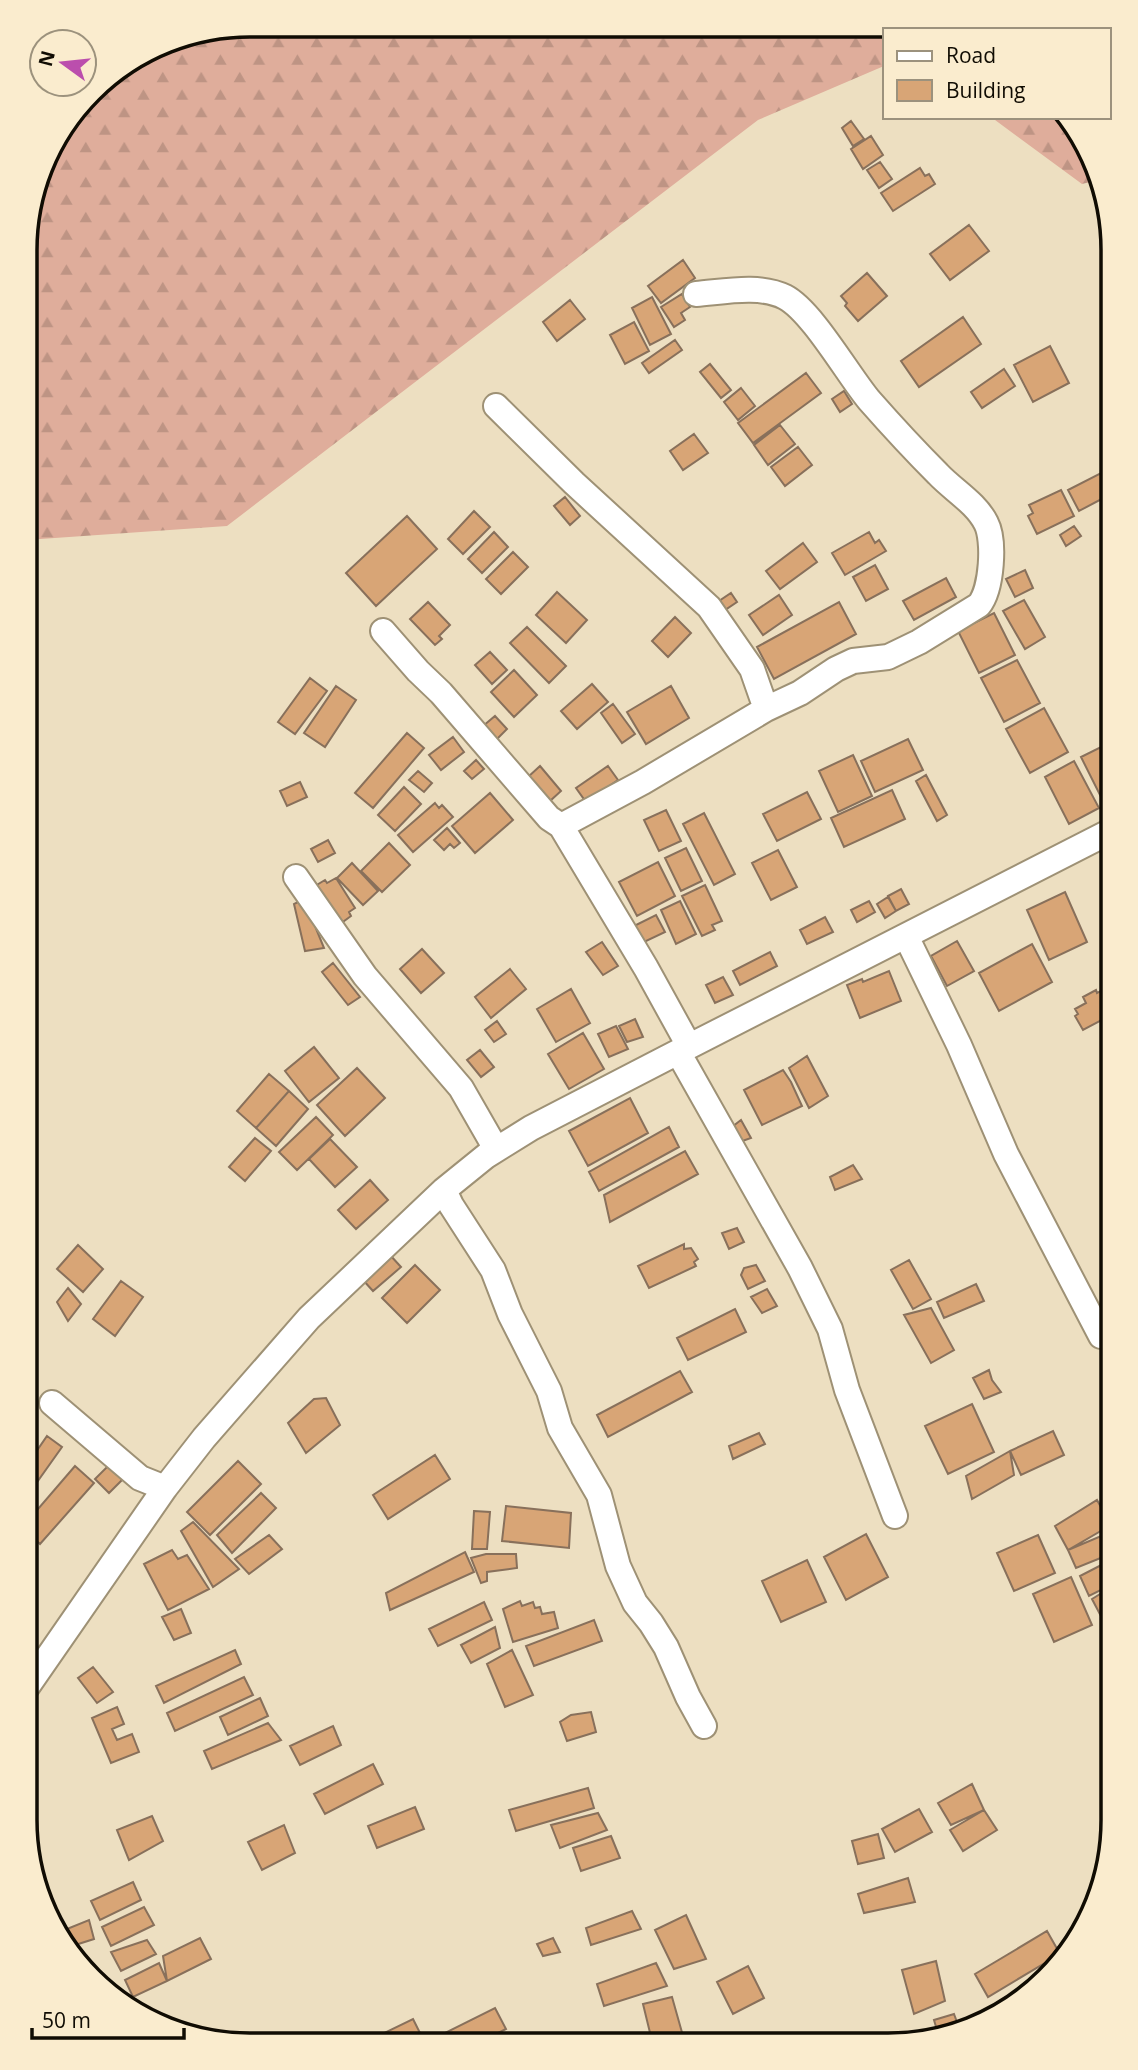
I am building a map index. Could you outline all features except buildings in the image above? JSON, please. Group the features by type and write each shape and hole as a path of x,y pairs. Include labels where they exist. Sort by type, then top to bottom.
{"street":[{"path":"561,826 643,782 766,709 800,693 845,665 853,661 888,657 909,647 979,605 984,600 990,578 991,533 985,520 939,476 868,399 806,315 786,297 744,289 695,294"},
{"path":"496,406 573,483 709,607 752,669 766,709"},
{"path":"383,631 441,693 549,818 561,826 646,968 683,1049 830,1329 848,1390 895,1516"},
{"path":"37,1673 165,1488 204,1438 309,1318 444,1190 496,1149 683,1049 1101,836"},
{"path":"296,877 365,976 461,1088 496,1149"},
{"path":"906,936 959,1045 1006,1154 1101,1336"},
{"path":"444,1190 494,1270 510,1314 548,1391 560,1428 599,1495 623,1578 635,1603 666,1647 704,1726"},
{"path":"52,1403 140,1478 165,1488"}],"green space":[{"path":"250,37 883,37 883,66 758,120 227,526 37,539 37,250 41,208 53,168 73,131 109,90 143,65 195,44"},
{"path":"994,119 1056,119 1079,155 1090,181 1082,184"}]}
